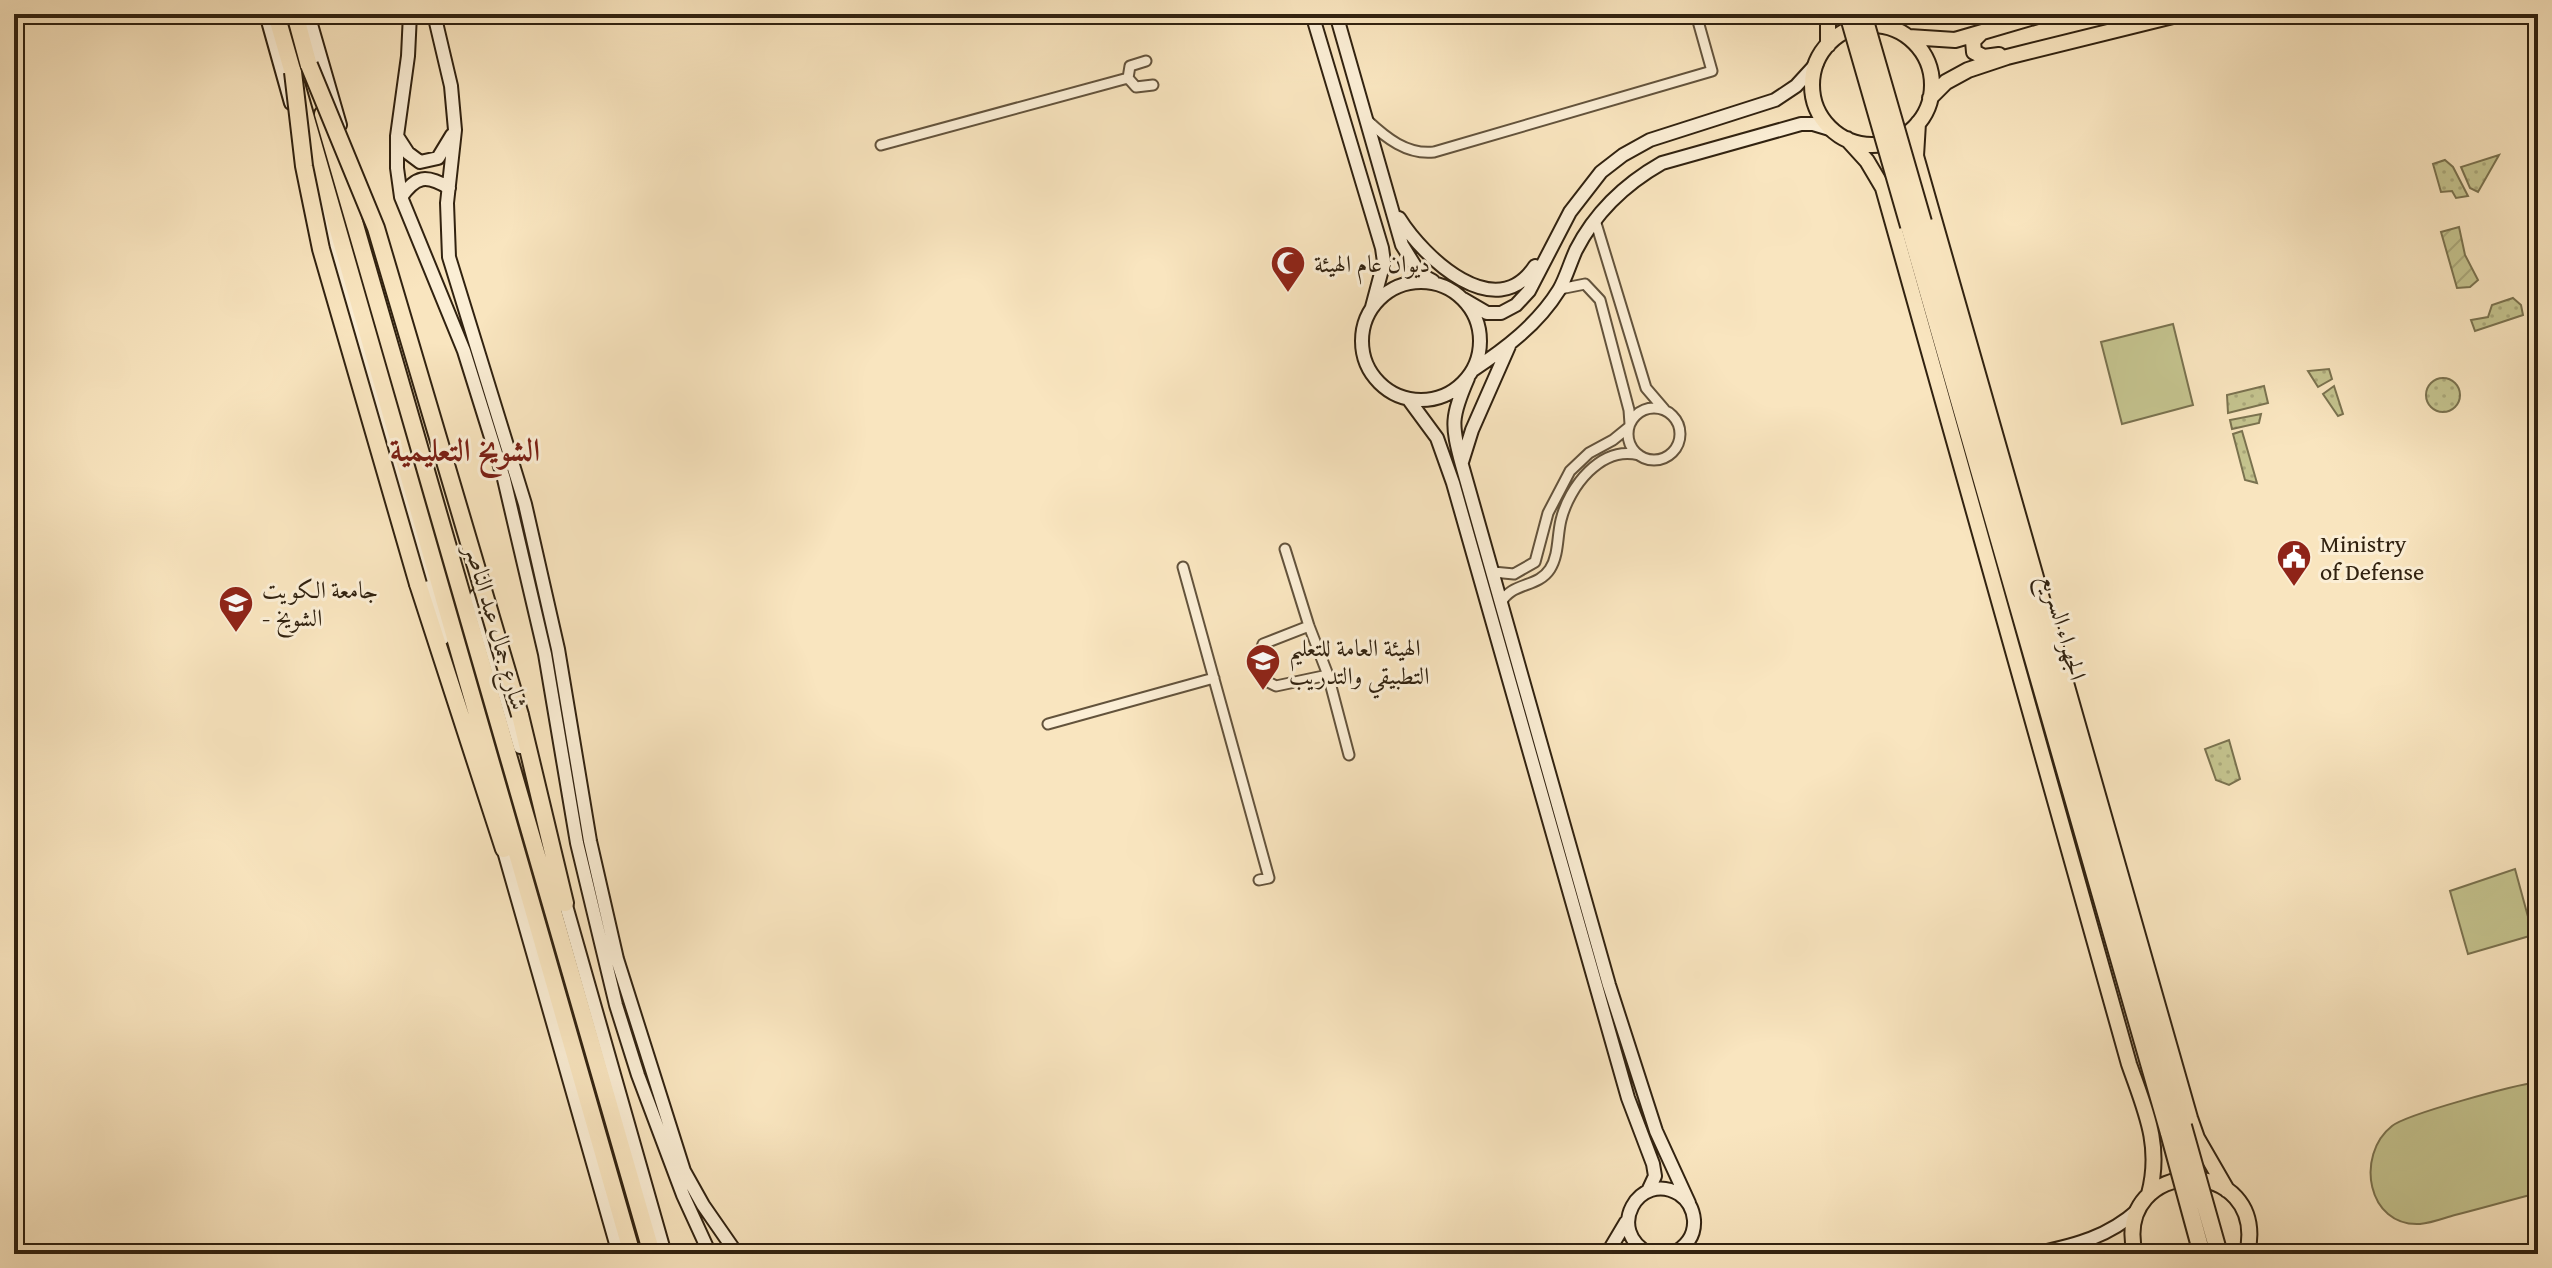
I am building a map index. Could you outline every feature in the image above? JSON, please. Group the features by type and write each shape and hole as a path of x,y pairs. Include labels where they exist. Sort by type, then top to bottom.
{"highway":[{"name":"شارع جمال عبد الناصر","path":"276,14 301,68 652,1254"},
{"name":"شارع جمال عبد الناصر","path":"295,14 301,68 632,1254"},
{"name":"الجهراء السريع","path":"1848,14 2202,1254"},
{"name":"الجهراء السريع","path":"1863,14 2219,1254"},
{"path":"301,68 304,166 321,249 418,584 504,849"},
{"path":"301,68 346,151 376,228 520,715 565,903"}],"main road":[{"path":"1828,14 1828,45"},
{"path":"1908,37 1955,40 2044,14"},
{"path":"1847,139 1868,144 1890,142 1910,131 1918,123 1930,98 1955,76 2007,57 2181,14"},
{"path":"1930,98 1931,75 1917,45 1884,20 1856,27 1836,37 1817,63 1813,84 1816,104 1833,130 1847,139 1867,161 1883,188 2129,1064 2152,1131 2155,1165 2149,1194 2138,1210 2132,1237 2135,1254"},
{"path":"1980,34 1972,45 1977,54 2007,57"},
{"name":"الجهراء السريع","path":"1918,123 1916,156 2190,1118 2197,1138 2247,1219 2250,1237 2247,1254"},
{"path":"2149,1194 2174,1180 2192,1177 2211,1181 2227,1190"}],"street":[{"path":"266,14 619,1254"},
{"path":"308,14 665,1254"},
{"path":"410,14 408,56 397,136 401,197 464,351 504,479 575,794 616,1005 638,1075 683,1195 710,1254"},
{"path":"434,14 451,86 455,130 447,228 449,257 525,504 558,649 575,794"},
{"path":"1312,14 1382,248 1384,262 1362,337 1363,355 1381,385 1409,400 1428,401 1443,397 1510,345 1560,289 1577,249 1595,220 1617,192 1645,172 1675,159 1801,124 1833,130"},
{"path":"1336,14 1402,245 1420,274 1487,313 1501,313 1516,305 1529,291 1554,237"},
{"path":"1367,117 1398,145 1434,152 1712,71 1696,14"},
{"path":"1128,78 1130,66 1146,61"},
{"path":"1393,209 1410,235 1433,259 1472,286 1493,291 1507,289 1529,276 1570,212 1601,172 1623,155 1668,133 1775,100 1796,86 1817,63"},
{"path":"1128,78 1136,87 1153,85"},
{"path":"881,145 1128,78"},
{"path":"1344,121 1367,117"},
{"path":"397,136 408,153 420,162 438,158 455,130"},
{"path":"1668,133 1675,159"},
{"path":"401,197 411,183 424,178 436,180 449,188"},
{"path":"1501,603 1511,590 1537,580 1548,571 1554,558 1565,505 1587,474 1612,456 1623,453 1646,459 1664,458 1677,447 1680,429 1676,419 1646,388 1595,220"},
{"path":"1371,311 1383,296 1401,286 1420,282 1440,285"},
{"path":"1560,289 1585,284 1600,300 1629,410 1630,442 1639,455"},
{"path":"1463,299 1474,315 1480,333 1480,352 1453,416 1454,433 1607,977 1656,1131 1694,1216 1692,1234 1682,1249 1672,1254"},
{"path":"1462,465 1472,430 1510,345"},
{"path":"1409,400 1429,426 1443,452 1628,1098 1653,1164 1655,1176 1648,1191 1634,1202 1628,1219 1607,1254"},
{"path":"1482,585 1494,576 1514,574 1535,562 1548,513 1570,471 1589,453 1613,440 1640,412 1648,408 1664,409"},
{"path":"1285,549 1328,675 1349,755"},
{"path":"1183,567 1269,878 1259,880"},
{"path":"1309,626 1263,644 1259,656 1264,680 1276,686 1328,675"},
{"path":"1048,724 1214,678"},
{"path":"1233,791 1244,788"},
{"path":"1541,798 1555,794"},
{"path":"581,826 617,959 675,1145 692,1186 737,1254"},
{"path":"1648,1191 1671,1190 1689,1203"},
{"path":"2035,1254 2102,1236 2138,1210"},
{"path":"1628,1219 1630,1235 1644,1254"}],"shaded area":[{"path":"2499,155 2478,192 2470,188 2461,167"},
{"path":"2445,160 2453,167 2468,196 2456,198 2452,191 2441,192 2433,164"},
{"path":"2459,227 2465,255 2478,280 2470,287 2457,288 2441,232"},
{"path":"2513,298 2521,305 2523,315 2475,331 2471,320 2488,317 2492,305"},
{"path":"2173,324 2193,405 2122,424 2101,342"},
{"path":"2329,369 2332,379 2318,387 2308,371"},
{"path":"2443,378 2455,383 2460,395 2455,407 2443,412 2431,407 2426,395 2431,383"},
{"path":"2264,386 2268,403 2228,413 2227,395"},
{"path":"2334,386 2343,414 2338,416 2323,394"},
{"path":"2261,414 2259,423 2232,429 2230,420"},
{"path":"2242,431 2257,483 2245,480 2233,434"},
{"path":"2229,740 2240,779 2229,785 2216,780 2205,749"},
{"path":"2515,869 2533,935 2468,954 2450,891"},
{"path":"2538,1082 2538,1193 2420,1224 2402,1222 2388,1214 2378,1202 2372,1187 2373,1154 2380,1139 2392,1126 2439,1108"}],"place":[{"name":"ديوان عام الهيئة","path":"1288,294"},
{"name":"Ministry of Defense","path":"2294,588"},
{"name":"جامعة الكويت - الشويخ","path":"236,634"},
{"name":"الهيئة العامة للتعليم التطبيقي والتدريب","path":"1263,692"}],"district":[{"name":"الشويخ التعليمية","path":"465,449"}]}
